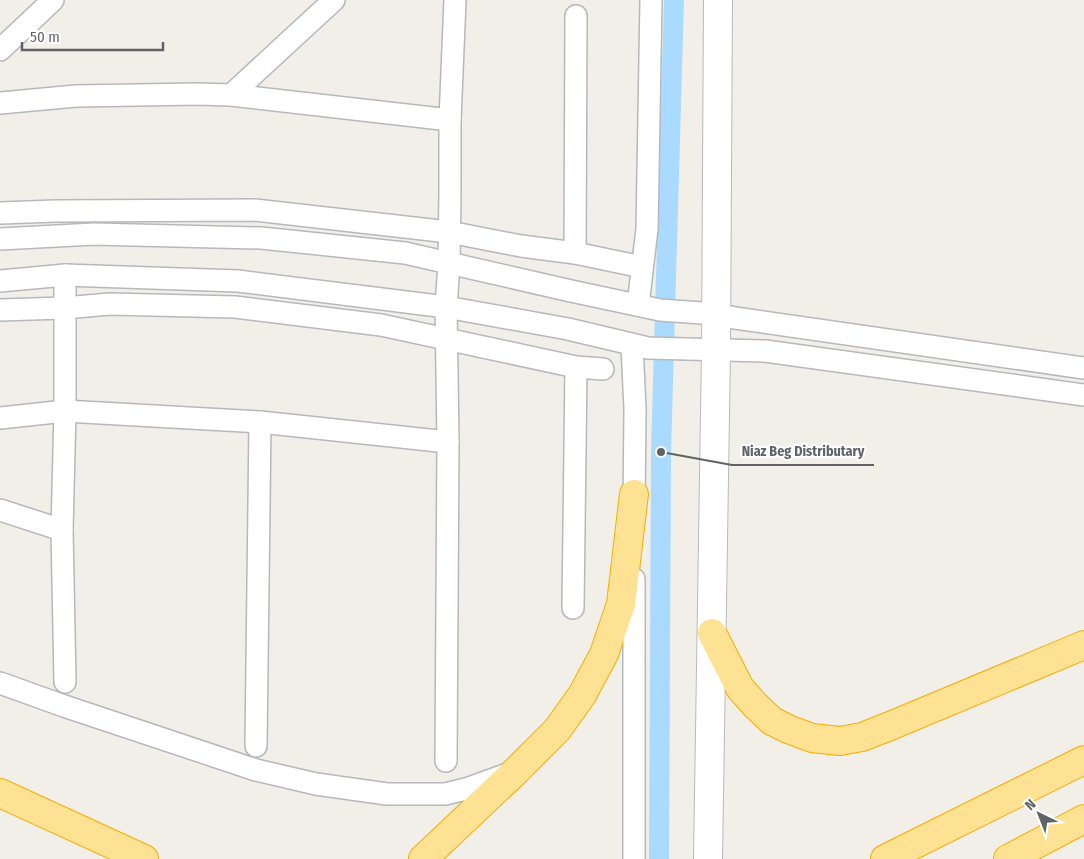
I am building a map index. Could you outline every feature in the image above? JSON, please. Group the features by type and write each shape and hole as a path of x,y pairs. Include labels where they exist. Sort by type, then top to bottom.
{"highway":[{"path":"423,859 557,730 582,694 604,654 621,604 634,494"},
{"path":"712,633 740,688 772,721 812,738 840,741 862,737 890,726 1084,645"},
{"path":"885,859 1084,760"},
{"path":"0,793 144,859"},
{"path":"1008,859 1084,819"}],"main road":[{"path":"708,859 712,633 705,350 718,0"}],"street":[{"path":"0,50 53,0"},
{"path":"231,95 334,0"},
{"path":"446,761 448,442 446,307 450,232 450,120 455,0"},
{"path":"638,304 647,229 651,0"},
{"path":"575,253 576,16"},
{"path":"0,103 76,96 231,95 450,120"},
{"path":"0,213 255,210 450,232 521,246 575,253 642,267"},
{"path":"0,239 94,234 261,238 406,253 660,310 707,313 1084,368"},
{"path":"65,275 66,411 62,530 65,682"},
{"path":"0,281 65,275 238,281 446,307 568,329 648,348 765,351 1084,395"},
{"path":"0,310 110,304 235,307 381,325 576,367 603,369"},
{"path":"632,344 635,409 634,859"},
{"path":"573,608 576,367"},
{"path":"0,418 66,411 260,422 448,442"},
{"path":"256,746 260,422"},
{"path":"0,510 62,530"},
{"path":"0,683 256,770 316,784 388,794 445,794 466,789 517,770"}],"waterway":[{"path":"659,859 661,452 674,0"}],"place":[{"name":"Niaz Beg Distributary","path":"661,452"}]}
